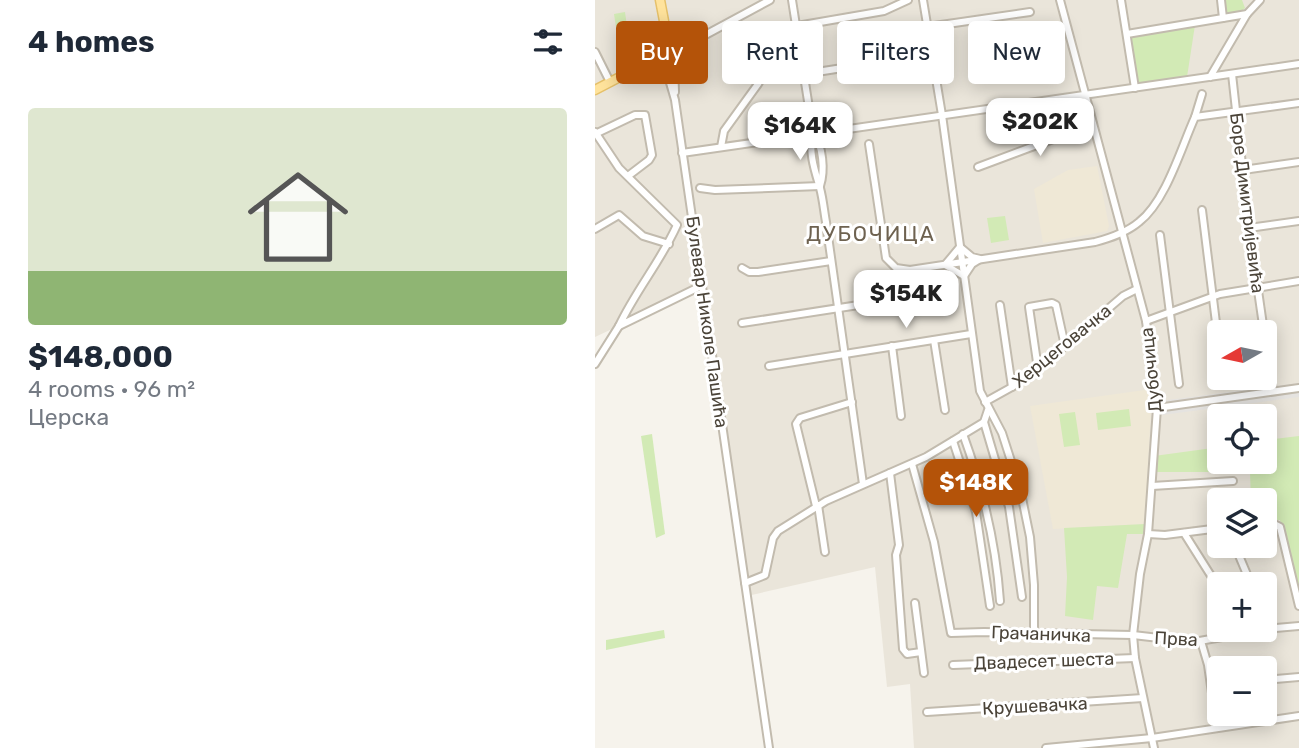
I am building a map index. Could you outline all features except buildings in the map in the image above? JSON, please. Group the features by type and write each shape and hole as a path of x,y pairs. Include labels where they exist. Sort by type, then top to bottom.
{"main road":[{"name":"Булевар Николе Пашића","path":"660,0 665,21"},
{"path":"595,90 616,79"}],"street":[{"path":"708,33 770,0"},
{"path":"792,0 795,21"},
{"path":"819,21 884,10 908,0"},
{"path":"923,0 926,21"},
{"name":"Дубочица","path":"1059,0 1146,321 1157,408 1149,534 1140,575 1133,635 1135,658 1154,748"},
{"path":"1121,0 1135,88"},
{"path":"1221,0 1223,18"},
{"path":"1210,77 1247,14 1260,0"},
{"path":"954,23 1030,12"},
{"path":"1127,34 1247,14"},
{"path":"595,52 610,82"},
{"path":"682,153 1299,64"},
{"name":"Боре Димитријевића","path":"1232,74 1262,320"},
{"name":"Булевар Николе Пашића","path":"671,84 769,748"},
{"path":"672,84 675,100"},
{"path":"721,146 724,131 759,84"},
{"path":"806,84 813,133 819,143 822,167 820,186 863,484"},
{"path":"937,84 980,391 1002,433 1023,498 1033,562 1034,632"},
{"path":"869,145 888,262 904,270 945,265 1095,242 1123,233 1146,217 1159,199 1195,117 1202,94"},
{"path":"1195,117 1299,103"},
{"path":"595,364 632,299 669,244 677,225 628,176 616,164 595,133 635,115 645,115 652,155 628,176"},
{"path":"978,167 1093,124"},
{"path":"1243,170 1299,162"},
{"path":"700,188 715,190 820,186"},
{"path":"1202,210 1215,320"},
{"path":"595,229 619,215 643,236 669,244"},
{"path":"1249,228 1299,221"},
{"path":"1160,235 1179,384"},
{"path":"960,247 979,259"},
{"path":"945,265 960,247"},
{"path":"964,276 979,259"},
{"path":"742,268 758,272 831,261"},
{"path":"945,265 964,276"},
{"path":"1146,321 1211,296 1299,281"},
{"path":"619,326 702,286"},
{"name":"Херцеговачка","path":"985,401 1038,369 1123,296 1137,289"},
{"path":"742,323 879,302"},
{"path":"1038,369 1029,307 1052,303 1056,305 1065,346"},
{"path":"1000,305 1012,387"},
{"path":"769,366 971,334"},
{"path":"935,340 945,411"},
{"path":"892,346 901,416"},
{"path":"1157,408 1299,388"},
{"path":"825,552 817,506 796,425 800,418 852,402"},
{"path":"745,583 765,575 776,534 817,506 912,464 983,422 988,410"},
{"path":"983,422 1009,507 1022,597"},
{"path":"963,434 987,506 1000,601"},
{"path":"953,440 976,512 990,606"},
{"name":"Грачаничка","path":"912,464 934,542 950,633 1133,635"},
{"path":"890,473 899,545 896,555 903,649 907,654 921,652"},
{"path":"1152,486 1233,481"},
{"path":"1277,526 1280,527 1299,606"},
{"path":"1149,534 1207,530"},
{"path":"1184,533 1209,572"},
{"path":"915,603 924,673"},
{"name":"Прва","path":"1277,628 1299,626"},
{"name":"Прва","path":"1133,635 1179,642 1207,640"},
{"path":"1201,642 1207,669"},
{"name":"Двадесет шеста","path":"953,665 1135,658"},
{"path":"1277,679 1299,677"},
{"name":"Крушевачка","path":"927,712 1143,698"},
{"path":"1046,748 1152,738 1299,716"}],"shaded area":[{"path":"595,0 1299,0 1299,748 914,748 910,684 887,687 875,567 747,596 702,287 595,337"},
{"path":"1097,166 1109,226 1107,231 1043,243 1034,189 1068,170"},
{"path":"1299,383 1299,397 1246,404 1207,404 1207,409 1162,415 1160,401 1245,390 1277,390 1277,386"},
{"path":"1152,389 1145,524 1053,529 1030,406"}],"green space":[{"path":"1224,0 1242,0 1245,8 1240,13 1229,15 1225,12"},
{"path":"625,12 626,21 616,21 616,27 614,14"},
{"path":"1195,25 1187,77 1136,83 1129,36"},
{"path":"1005,216 1009,240 991,243 987,218"},
{"path":"1129,409 1131,426 1098,430 1096,413"},
{"path":"1075,412 1080,445 1064,447 1059,414"},
{"path":"652,434 665,534 656,538 641,436"},
{"path":"1299,436 1299,604 1280,520 1277,520 1277,488 1251,488 1250,474 1277,474 1277,439"},
{"path":"1207,449 1207,472 1153,472 1154,456"},
{"path":"1145,524 1145,534 1127,534 1118,588 1097,586 1093,620 1065,616 1067,577 1064,528"},
{"path":"664,630 665,638 606,650 606,640"}],"district":[{"name":"ДУБОЧИЦА","path":"871,233"}]}
